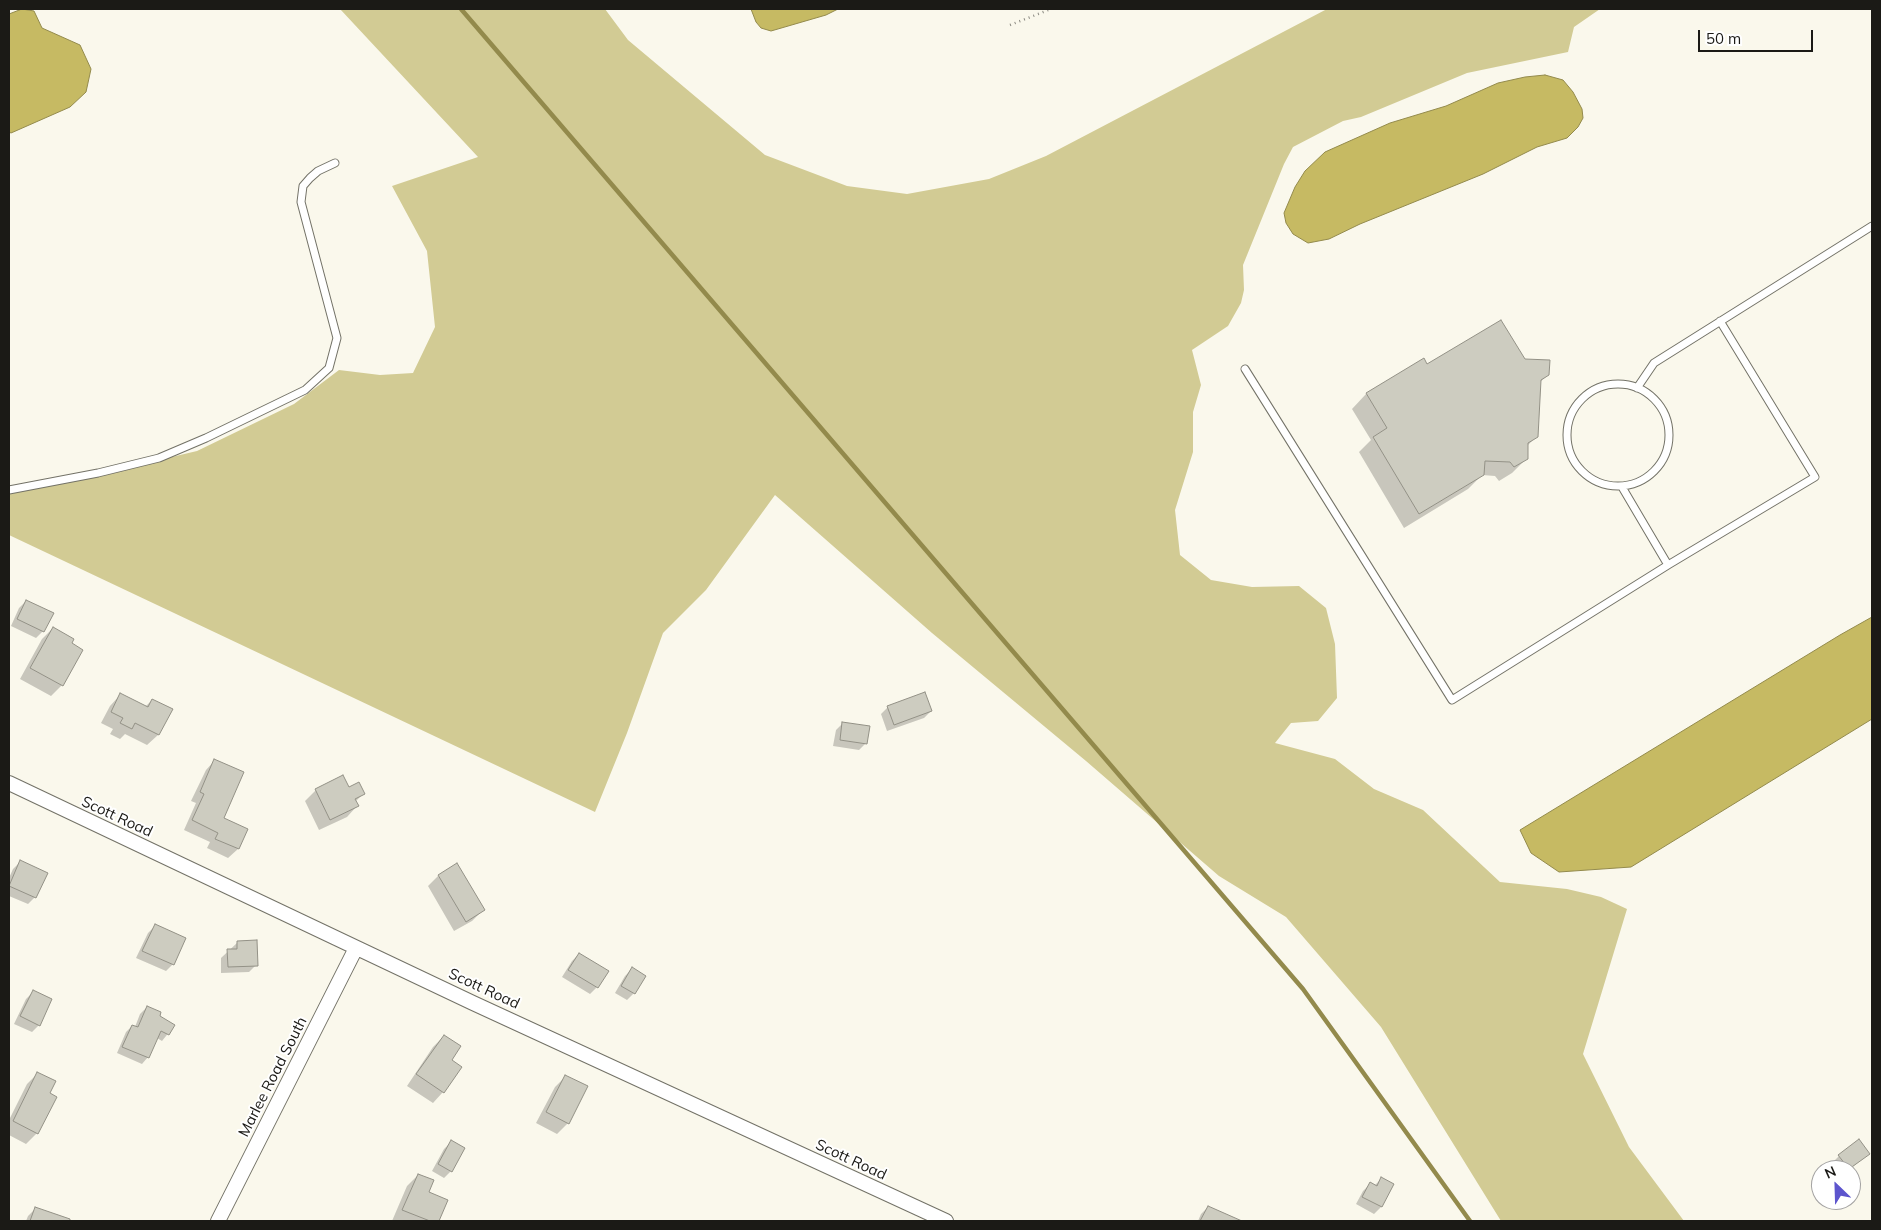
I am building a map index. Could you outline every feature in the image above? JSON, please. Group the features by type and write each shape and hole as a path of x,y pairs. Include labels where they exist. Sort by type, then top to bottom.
{"street":[{"name":"Scott Road","path":"9,783 356,948 946,1221"},
{"name":"Marlee Road South","path":"218,1221 356,948"}],"lane":[{"path":"9,490 159,458 206,438 305,390 329,368 337,338 301,202 303,186 318,171 335,163"},
{"path":"1637,388 1654,363 1872,226"},
{"path":"1245,368 1452,700 1668,565 1815,477 1720,321"},
{"path":"1622,383 1637,388 1651,397 1662,410 1668,426 1668,443 1663,459 1653,473 1638,482 1622,487 1605,485 1590,479 1577,468 1569,453 1566,437 1568,420 1576,405 1588,394 1603,386 1622,383"},
{"path":"1622,487 1668,565"}],"path":[{"path":"1010,24 1051,9"}],"shaded area":[{"path":"22,9 34,11 42,28 80,45 91,69 86,92 70,107 11,133 9,132 9,14"},
{"path":"340,9 605,9 628,40 765,155 847,186 907,194 989,179 1046,156 1327,9 1600,9 1574,27 1568,52 1467,73 1361,117 1343,121 1293,147 1284,164 1243,265 1244,290 1241,303 1228,326 1192,350 1201,385 1193,412 1193,452 1175,510 1180,555 1211,580 1252,587 1299,586 1326,608 1335,644 1337,698 1318,721 1291,723 1275,743 1335,759 1374,789 1423,810 1500,882 1567,889 1601,897 1627,909 1583,1054 1629,1147 1684,1221 1501,1221 1381,1027 1286,917 1219,876 1086,761 932,633 775,495 706,590 663,633 627,733 595,812 9,535 9,492 66,482 197,451 294,404 339,370 380,375 413,373 435,327 427,251 392,186 478,157"},
{"path":"751,9 838,9 826,15 771,31 761,28 756,22"},
{"path":"1545,75 1563,80 1573,92 1582,109 1583,118 1578,127 1567,138 1537,147 1483,174 1360,224 1329,239 1308,243 1293,234 1286,223 1284,213 1295,187 1305,171 1325,152 1390,123 1446,106 1498,83"},
{"path":"1872,617 1872,719 1631,867 1559,872 1531,853 1520,830"}],"building":[{"path":"1501,320 1525,359 1550,360 1549,375 1541,380 1538,437 1528,443 1528,459 1514,467 1510,462 1485,461 1484,475 1419,514 1373,437 1387,428 1366,393 1424,358 1427,364"},
{"path":"26,600 54,613 44,632 17,619"},
{"path":"53,627 74,639 72,643 83,650 63,686 30,668"},
{"path":"925,692 932,711 894,725 887,706"},
{"path":"120,693 148,707 152,699 173,709 159,735 135,723 132,729 120,723 123,718 111,712"},
{"path":"842,722 870,726 867,744 840,740"},
{"path":"214,759 244,772 224,818 248,829 239,849 215,839 218,833 192,820 204,794 200,792"},
{"path":"343,775 349,787 359,782 365,794 355,799 359,806 330,820 315,789"},
{"path":"20,860 48,873 36,898 9,886"},
{"path":"457,863 485,910 466,922 438,875"},
{"path":"155,924 186,938 174,965 142,951"},
{"path":"257,940 258,966 228,967 227,949 237,949 237,941"},
{"path":"579,953 609,971 598,988 568,970"},
{"path":"632,967 646,976 635,994 621,986"},
{"path":"33,990 52,999 40,1026 20,1016"},
{"path":"147,1006 161,1012 160,1016 175,1025 169,1035 161,1031 149,1058 122,1047 132,1025 138,1027"},
{"path":"444,1035 461,1046 452,1060 462,1067 444,1093 416,1074"},
{"path":"37,1072 56,1081 50,1093 57,1097 38,1134 13,1121"},
{"path":"565,1075 588,1086 569,1124 546,1112"},
{"path":"1859,1139 1870,1154 1861,1160 1842,1160 1838,1155"},
{"path":"451,1140 465,1148 452,1172 438,1164"},
{"path":"418,1174 434,1180 429,1192 448,1200 439,1221 430,1221 402,1210"},
{"path":"1381,1177 1394,1184 1382,1207 1362,1197 1370,1182 1377,1186"},
{"path":"1208,1206 1242,1221 1200,1221"},
{"path":"35,1207 70,1219 70,1221 30,1221"}],"waterway":[{"path":"461,9 1303,989 1470,1221"}]}
